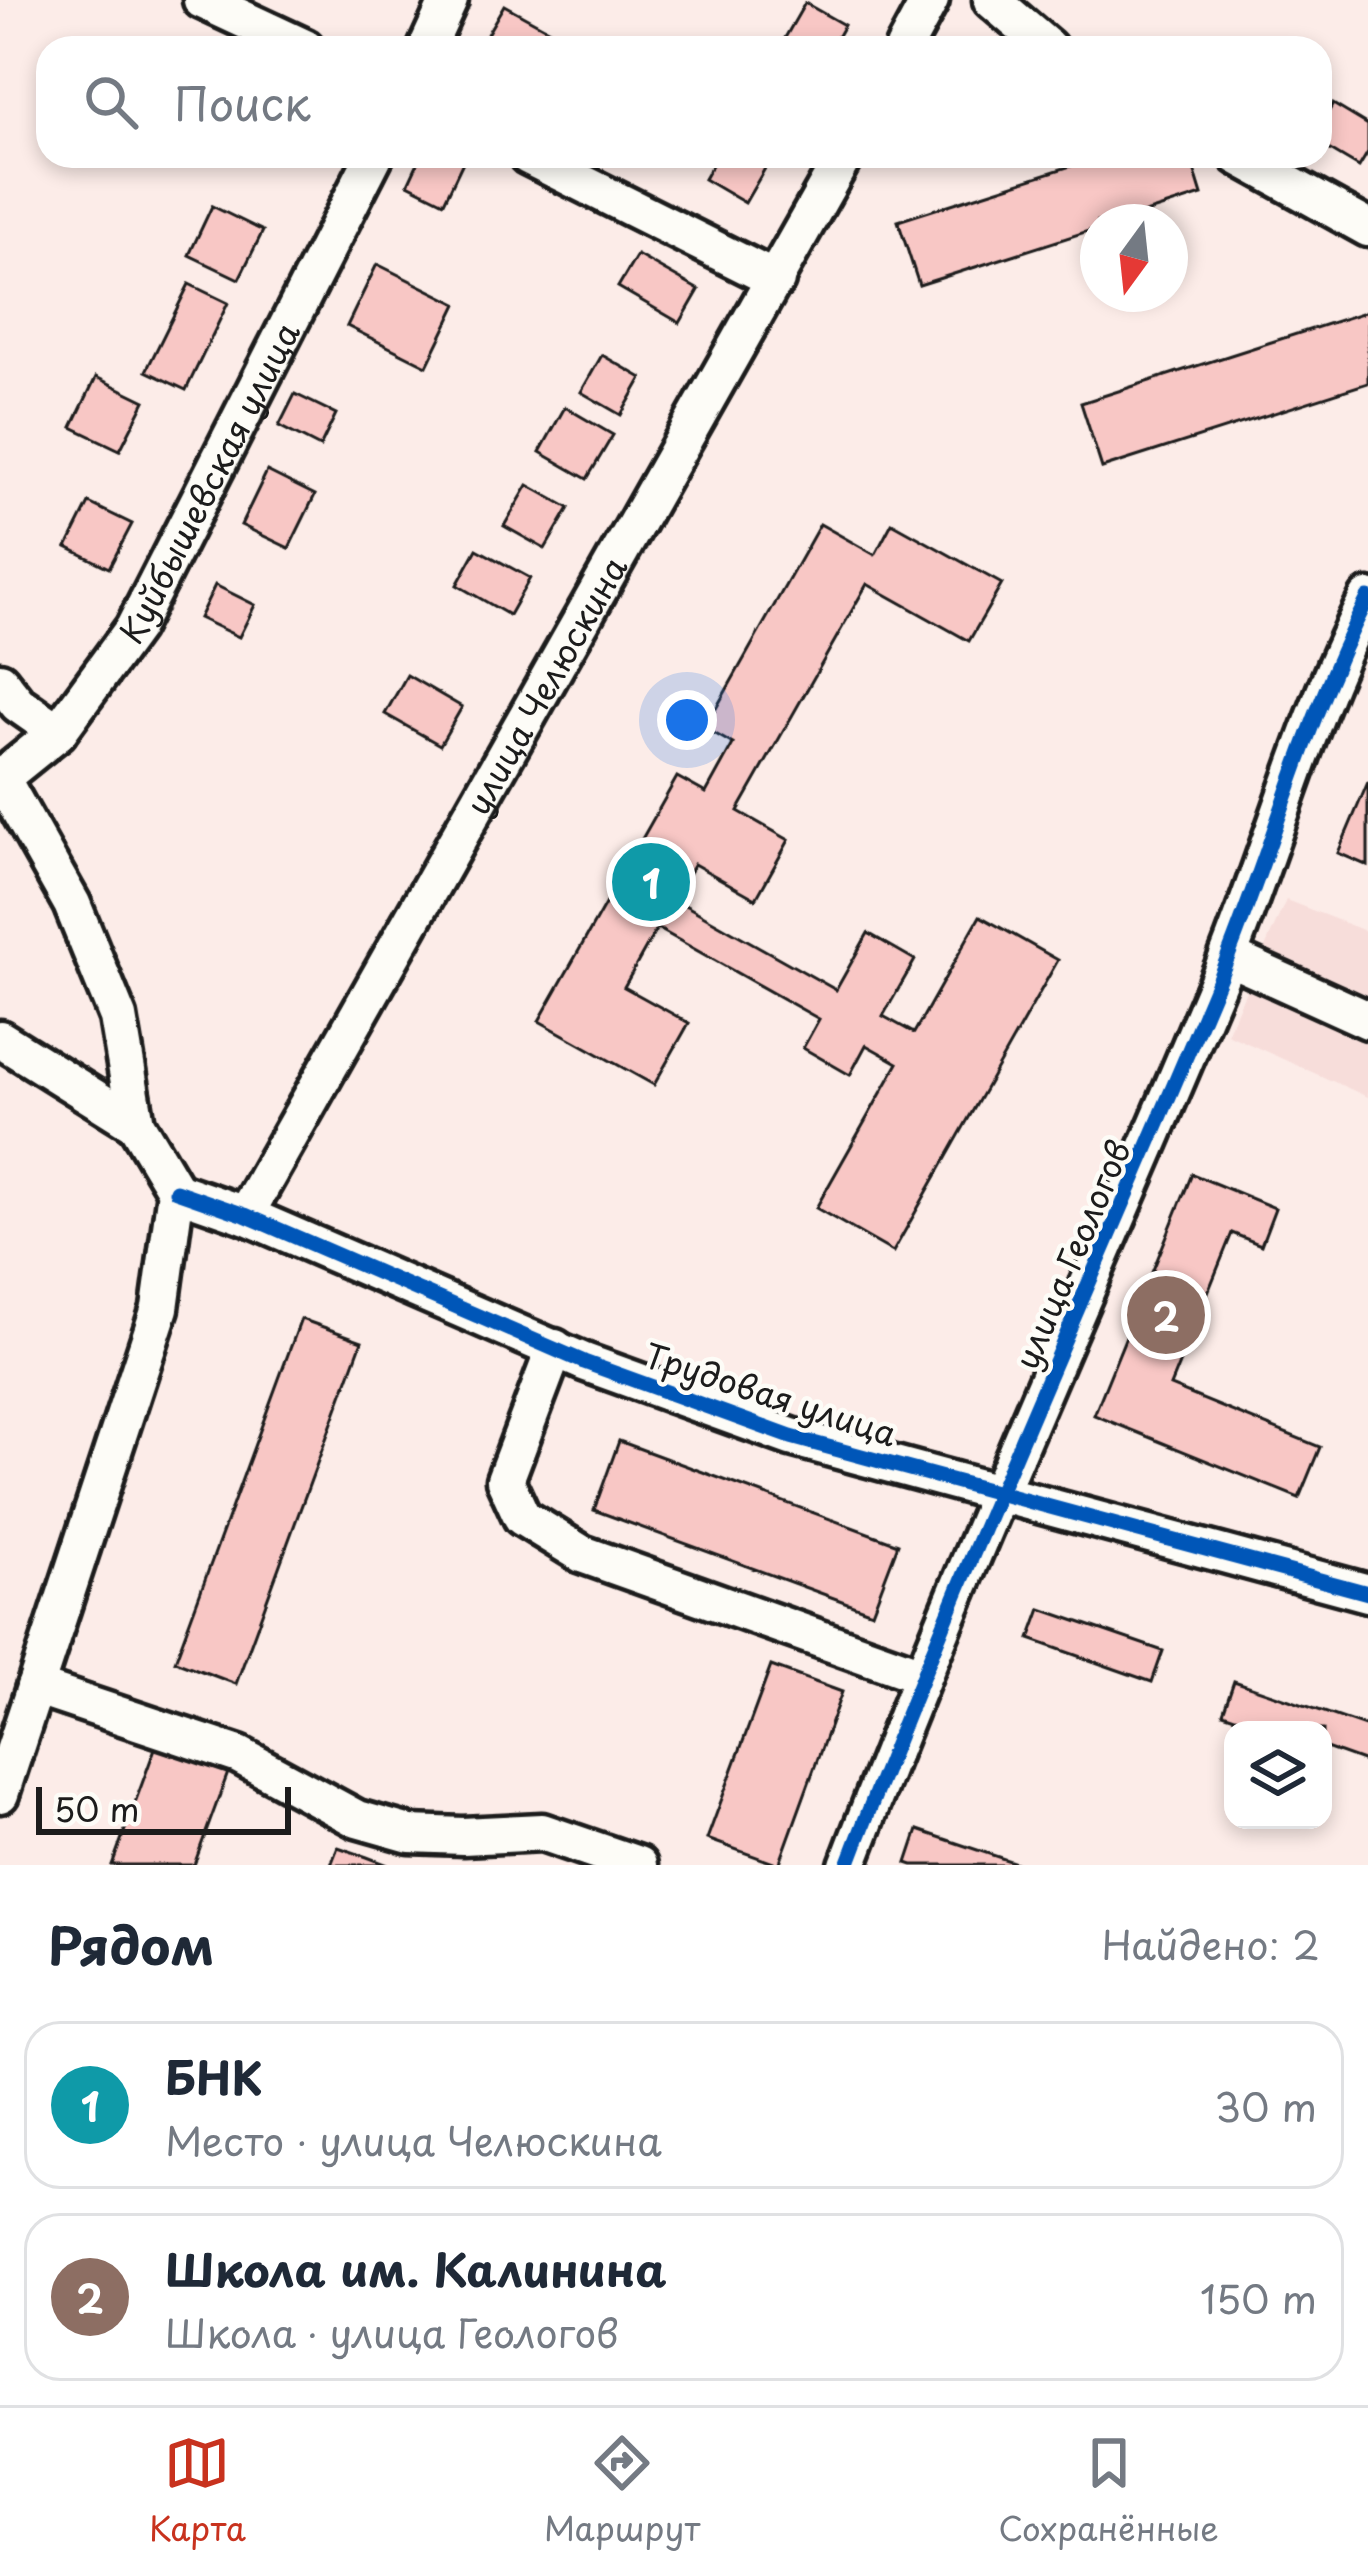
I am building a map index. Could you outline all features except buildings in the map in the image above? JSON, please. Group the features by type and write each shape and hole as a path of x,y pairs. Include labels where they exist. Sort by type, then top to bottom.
{"street":[{"path":"202,0 279,36"},
{"path":"432,36 449,0"},
{"path":"910,36 930,0"},
{"path":"992,0 1034,36"},
{"name":"Куйбышевская улица","path":"1,777 58,731 134,628 368,168"},
{"path":"552,168 776,280"},
{"name":"улица Челюскина","path":"245,1215 837,168"},
{"path":"1260,168 1368,228"},
{"name":"улица Геологов","path":"848,1865 921,1675 1228,957 1335,661 1368,598"},
{"path":"0,681 18,704 58,731"},
{"path":"0,1794 160,1308 176,1192 136,1124 118,1017 72,904 1,777"},
{"path":"1228,957 1368,1020"},
{"path":"0,1039 136,1124"},
{"name":"Трудовая улица","path":"176,1192 245,1215 555,1348 791,1437 1368,1593"},
{"path":"555,1348 505,1480 522,1517 583,1554 921,1675"},
{"path":"35,1687 238,1755 357,1819 410,1834 542,1832 638,1865"}],"shaded area":[{"path":"1286,900 1368,932 1368,1097 1227,1034"}],"cycle path":[{"path":"848,1865 982,1534 1216,986 1306,741 1368,598"},
{"path":"176,1191 245,1215 584,1362 791,1437 1368,1593"}],"place":[{"name":"БНК","path":"651,882"},
{"name":"Школа им. Калинина","path":"1166,1315"}]}
